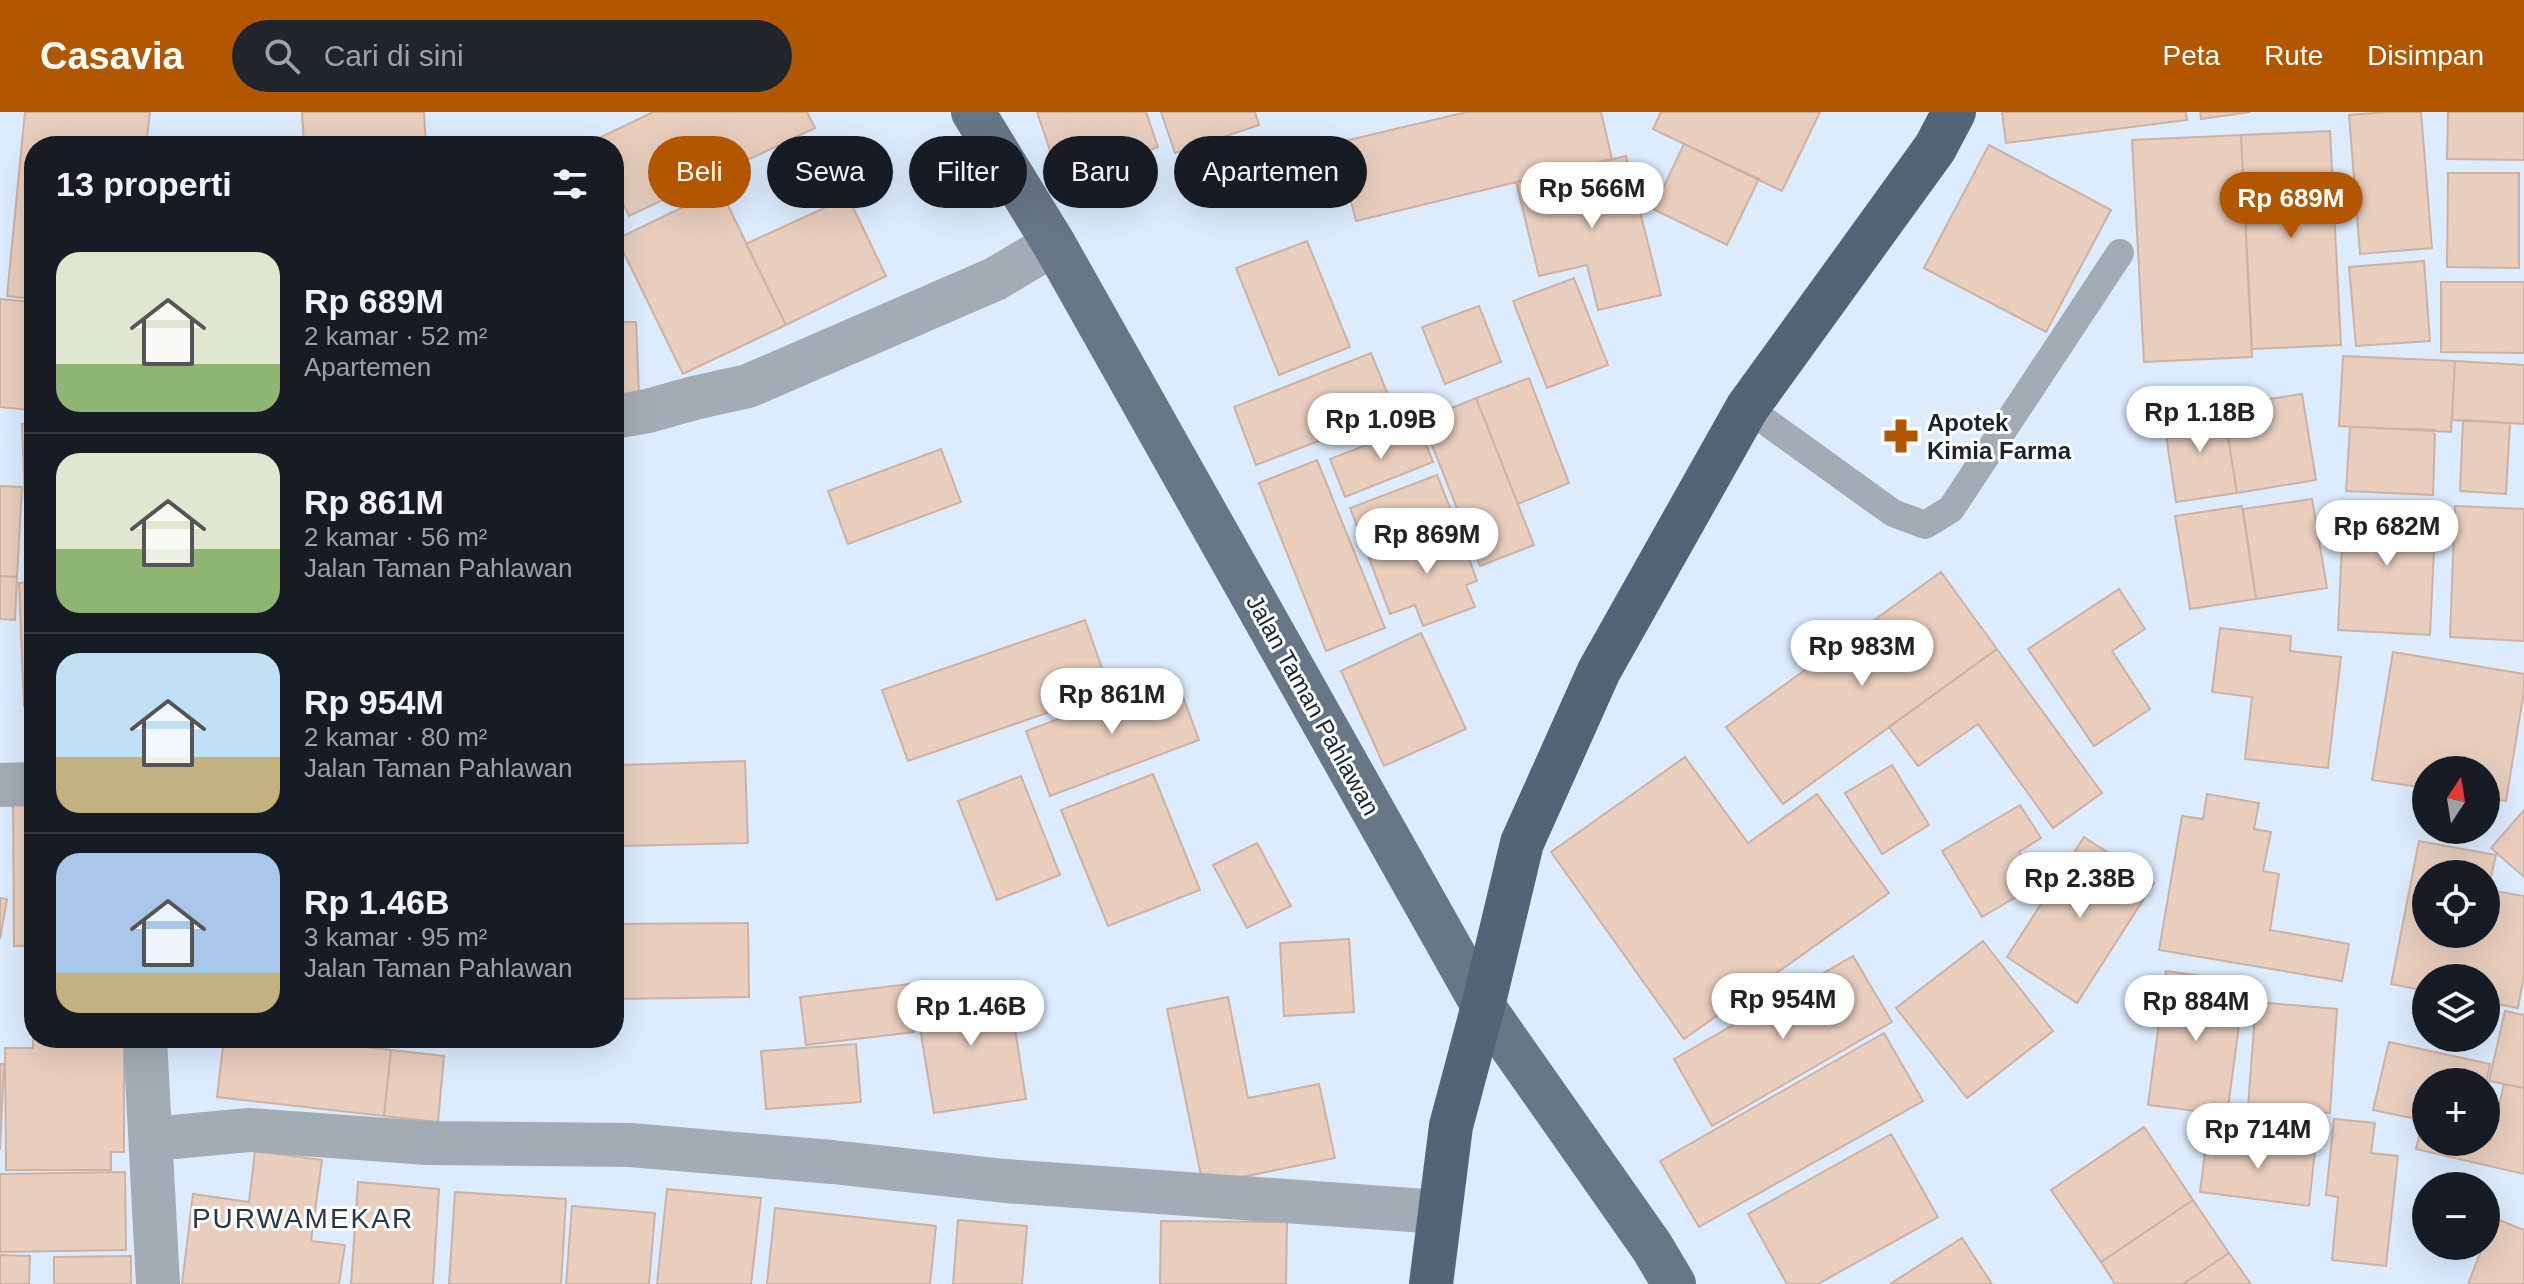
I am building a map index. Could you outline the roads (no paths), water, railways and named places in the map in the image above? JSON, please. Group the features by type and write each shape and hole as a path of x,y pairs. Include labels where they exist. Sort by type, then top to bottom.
{"highway":[{"path":"1431,1284 1451,1126 1522,843 1599,671 1747,408 1935,148 1954,112"}],"main road":[{"name":"Jalan Taman Pahlawan","path":"973,112 1054,244 1483,1006 1652,1247 1674,1284"}],"street":[{"path":"624,415 748,386 995,279 1054,244"},
{"path":"0,785 24,784"},
{"path":"146,1048 158,1284"},
{"path":"152,1139 249,1130 427,1143 630,1145 1005,1181 1439,1212"}],"lane":[{"path":"1747,408 1893,513 1925,525 1951,509 2120,253"}],"place":[{"name":"Apotek Kimia Farma","path":"1901,436"}],"district":[{"name":"PURWAMEKAR","path":"303,1218"}]}
